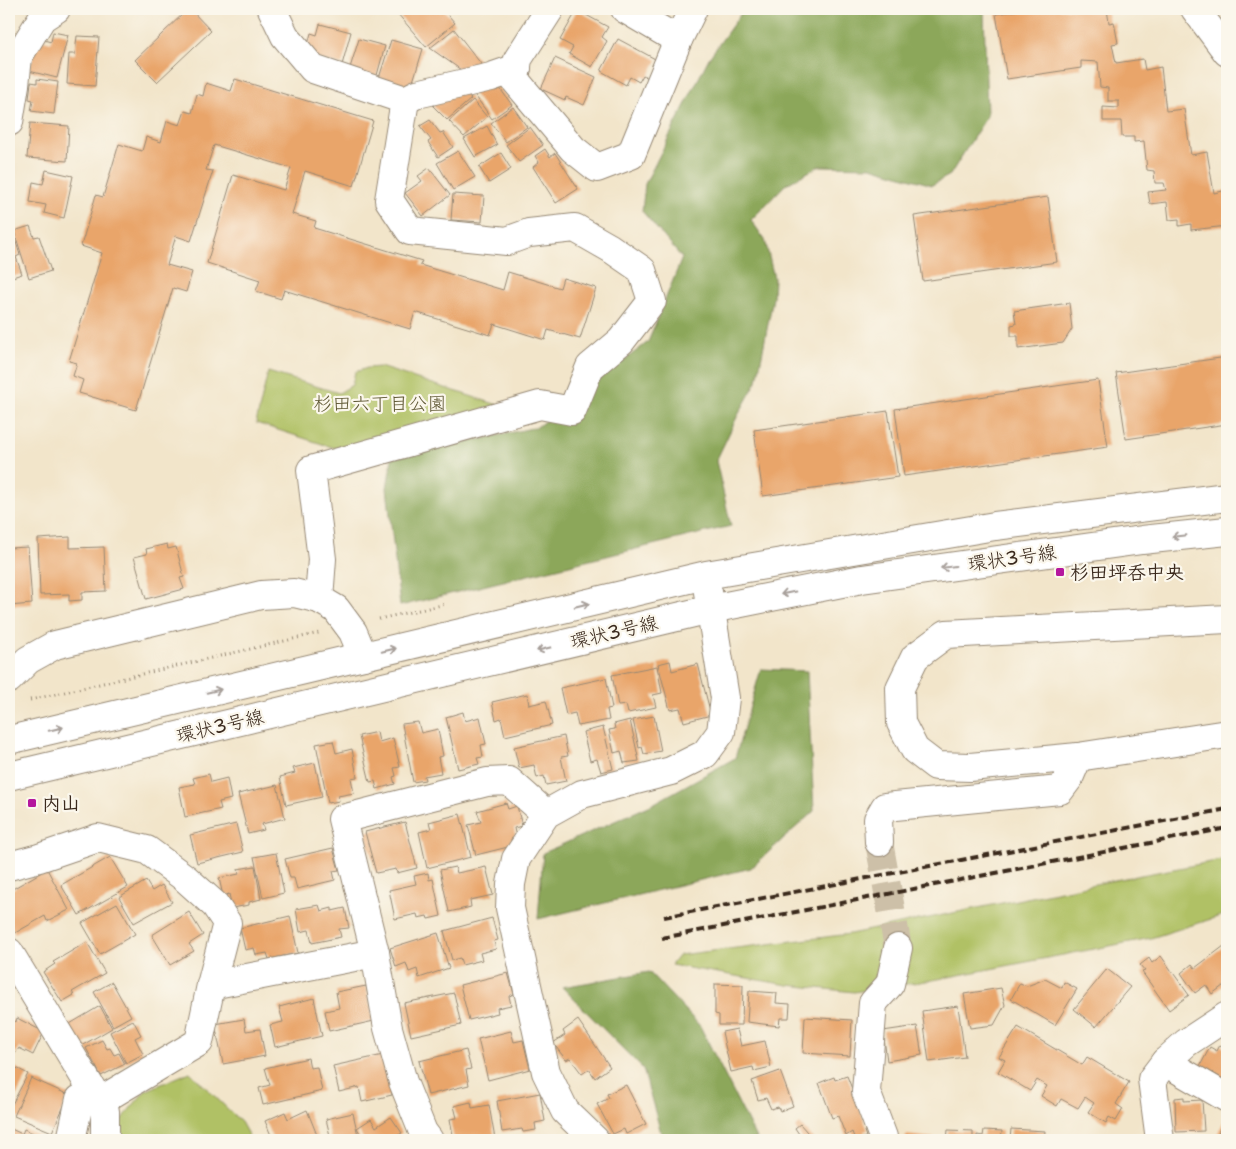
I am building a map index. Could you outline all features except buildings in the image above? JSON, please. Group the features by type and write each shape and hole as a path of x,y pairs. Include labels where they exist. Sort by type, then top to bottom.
{"street":[{"path":"9,122 18,58 42,18 56,9"},
{"path":"272,9 285,36 313,69 405,100 417,94 490,77 516,68"},
{"path":"550,9 518,59 515,80 573,149 597,168 631,155 678,40 693,9"},
{"path":"625,9 678,40"},
{"path":"1195,9 1227,52"},
{"path":"307,596 322,559 310,470 540,405 572,411 590,367 620,341 652,301 642,270 610,248 575,228 529,233 507,240 410,231 389,200 405,100"},
{"name":"環状3号線","path":"9,740 706,576 995,526 1227,497"},
{"name":"環状3号線","path":"9,776 711,609 862,579 1133,541 1227,531"},
{"path":"595,1140 565,1111 546,1072 510,908 511,884 516,859 546,814 582,794 671,771 705,754 721,732 725,698 706,576"},
{"path":"9,678 28,660 55,645 261,595 307,596 336,609 353,632 363,656"},
{"path":"1227,619 946,634 915,656 900,688 901,723 916,750 936,766 970,767 1078,757 1227,734"},
{"path":"879,842 878,819 885,807 1060,790 1069,778 1078,757"},
{"path":"429,1140 423,1132 403,1082 388,1028 374,953 342,819 488,782 509,781 546,814"},
{"path":"9,866 98,838 146,850 185,878 215,905 227,923 199,1042 100,1101 80,1099 71,1140"},
{"path":"883,1140 884,1137 866,1092 873,1003 890,984 898,948"},
{"path":"211,985 374,953"},
{"path":"11,964 100,1101 105,1111 105,1140"},
{"path":"1160,1140 1152,1079 1165,1062 1186,1044 1227,1016"},
{"path":"1165,1062 1227,1098"}],"green space":[{"path":"744,9 984,9 987,116 950,175 932,185 871,167 819,166 785,185 751,220 765,240 774,278 773,298 757,381 716,461 731,526 400,606 387,488 392,458 537,427 648,342 682,258 642,211 645,184 709,58"},
{"name":"杉田六丁目公園","path":"380,367 498,405 341,450 256,423 268,372 339,393 352,385 355,372 367,368"},
{"path":"761,669 807,671 814,811 751,868 538,919 543,853 651,805 735,758"},
{"path":"1227,859 1227,914 1151,938 933,980 854,992 788,985 671,965 679,955 850,934"},
{"path":"649,972 700,1026 757,1140 663,1140 643,1069 562,987"},
{"path":"190,1072 241,1122 251,1140 117,1140 114,1128 145,1091"}],"tunnel":[{"path":"879,842 898,948"}],"railway":[{"path":"664,917 1227,809"},
{"path":"662,938 1227,828"}],"place":[{"name":"杉田坪呑中央","path":"1060,572"},
{"name":"内山","path":"32,803"}]}
